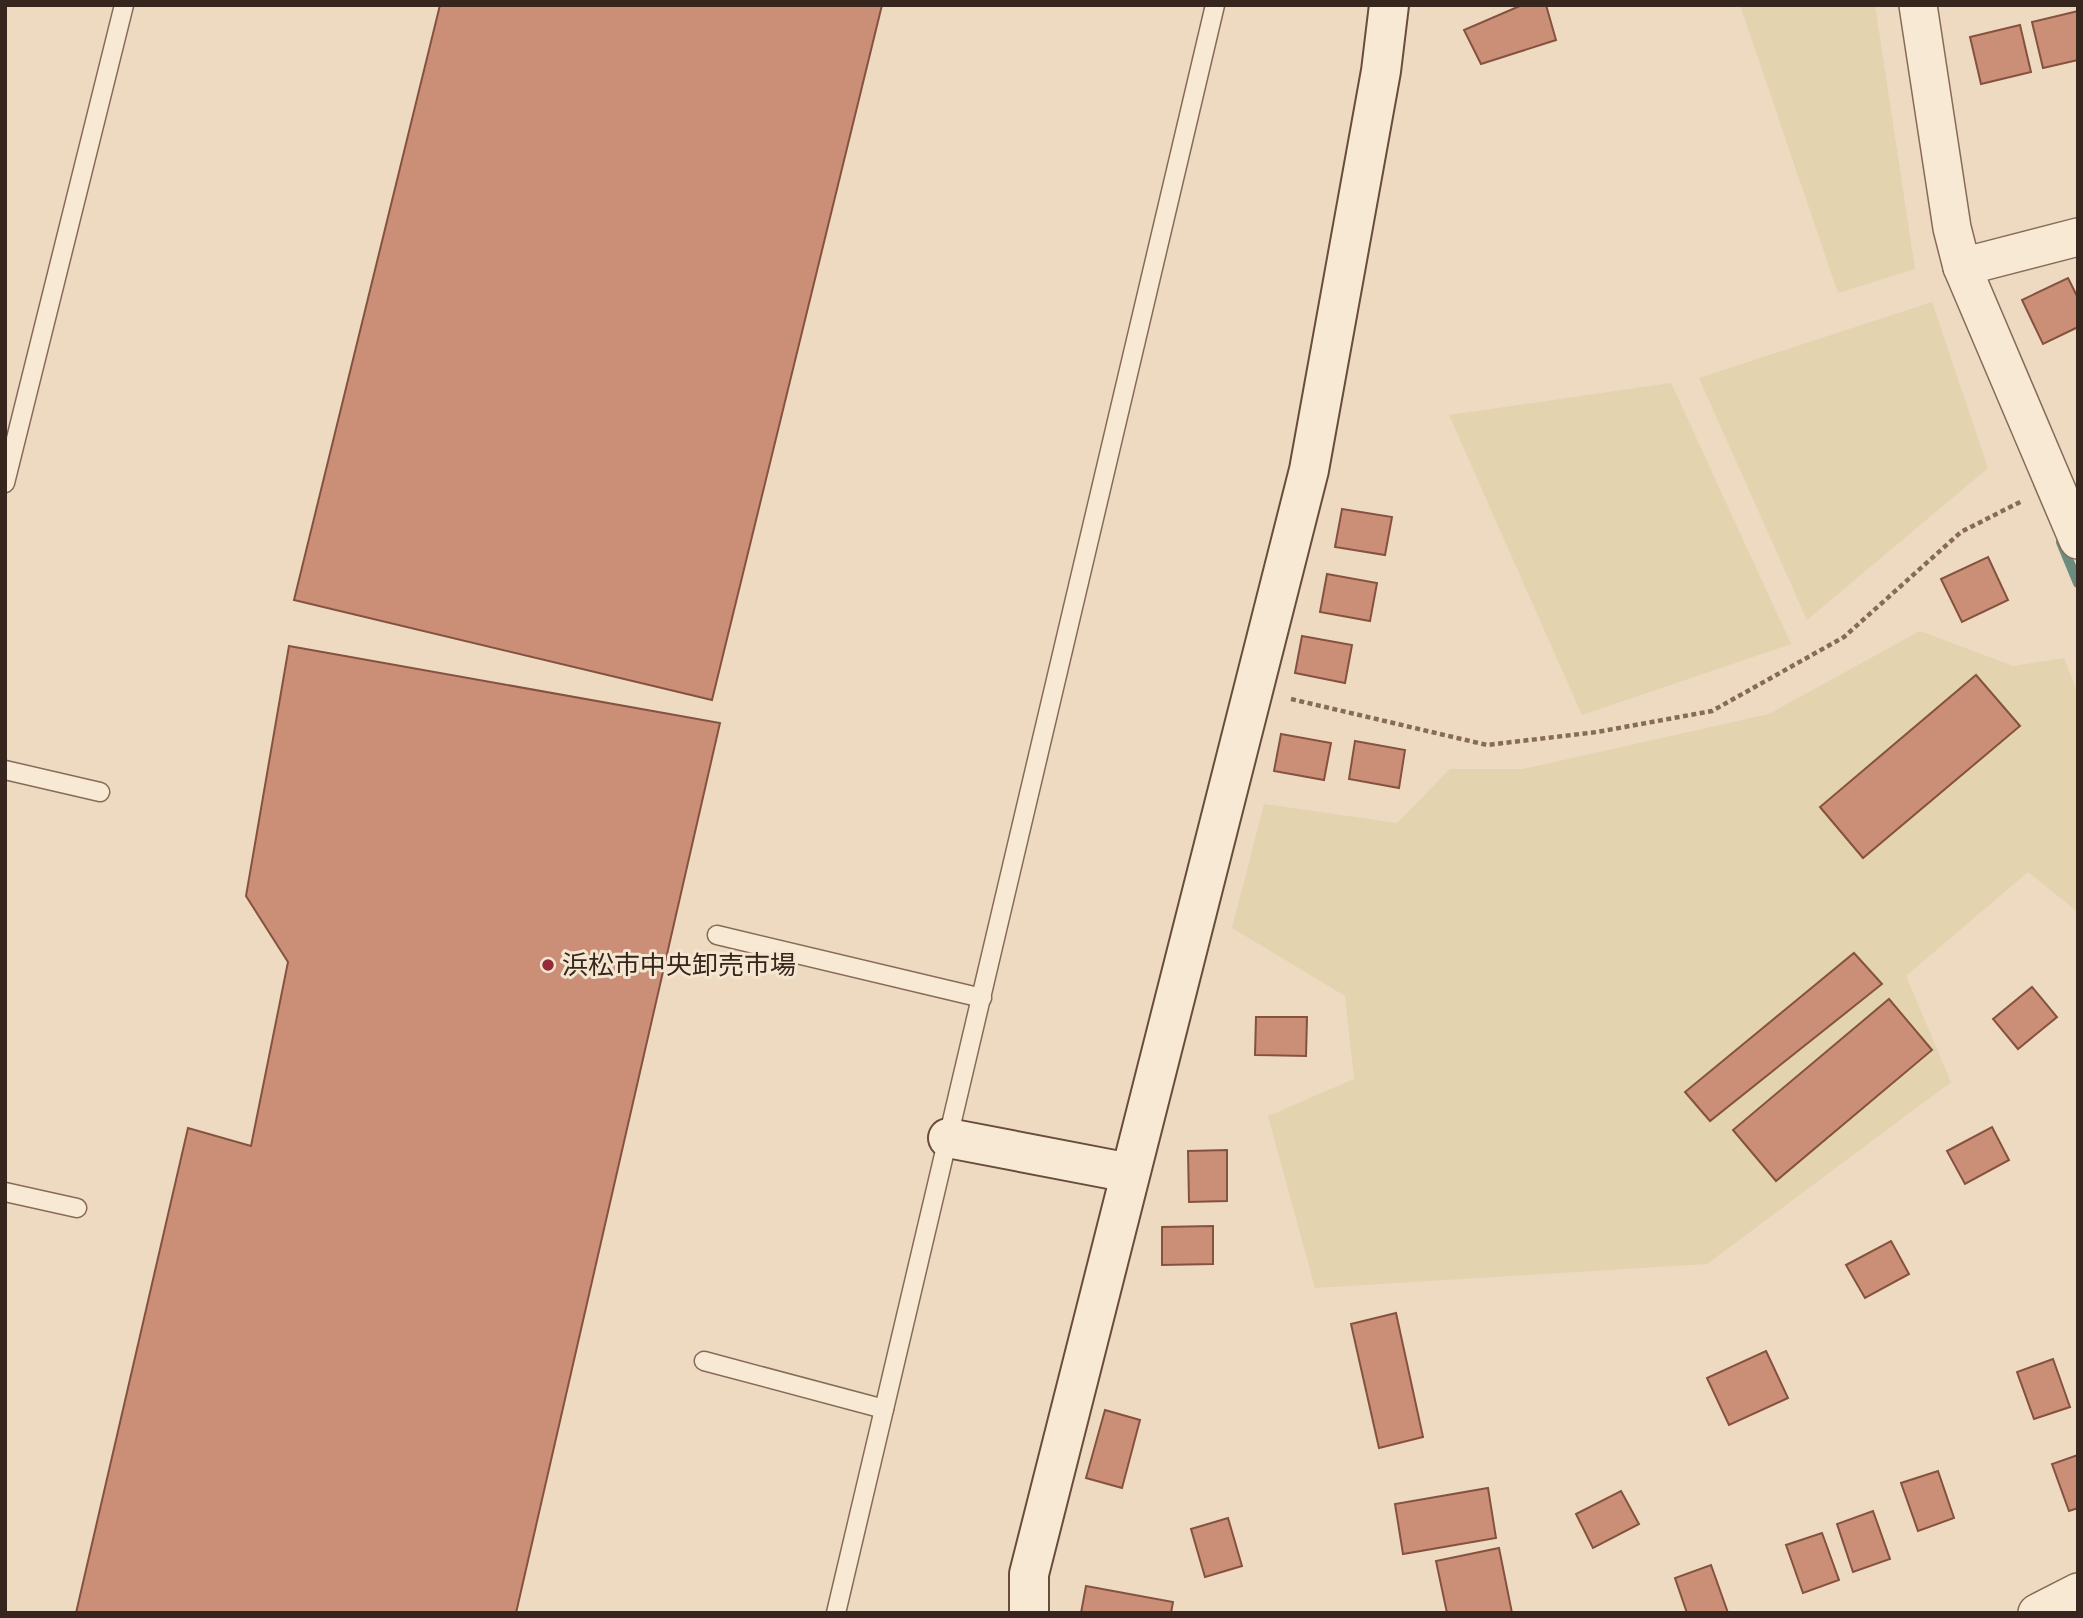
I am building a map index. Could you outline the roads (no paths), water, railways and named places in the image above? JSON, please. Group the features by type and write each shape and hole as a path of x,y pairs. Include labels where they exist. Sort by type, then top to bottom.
{"street":[{"path":"1029,1613 1029,1574 1310,470 1365,163 1389,5"},
{"path":"1918,5 1952,228 1962,267 2078,540"},
{"path":"1962,267 2078,237"},
{"path":"948,1138 1130,1173"},
{"path":"2037,1613 2078,1592"}],"lane":[{"path":"5,483 124,5"},
{"path":"835,1613 1215,5"},
{"path":"5,770 100,792"},
{"path":"717,935 982,998"},
{"path":"5,1192 77,1208"},
{"path":"704,1361 884,1409"}],"waterway":[{"path":"2061,542 2078,583"}],"place":[{"name":"浜松市中央卸売市場","path":"548,965"}]}
